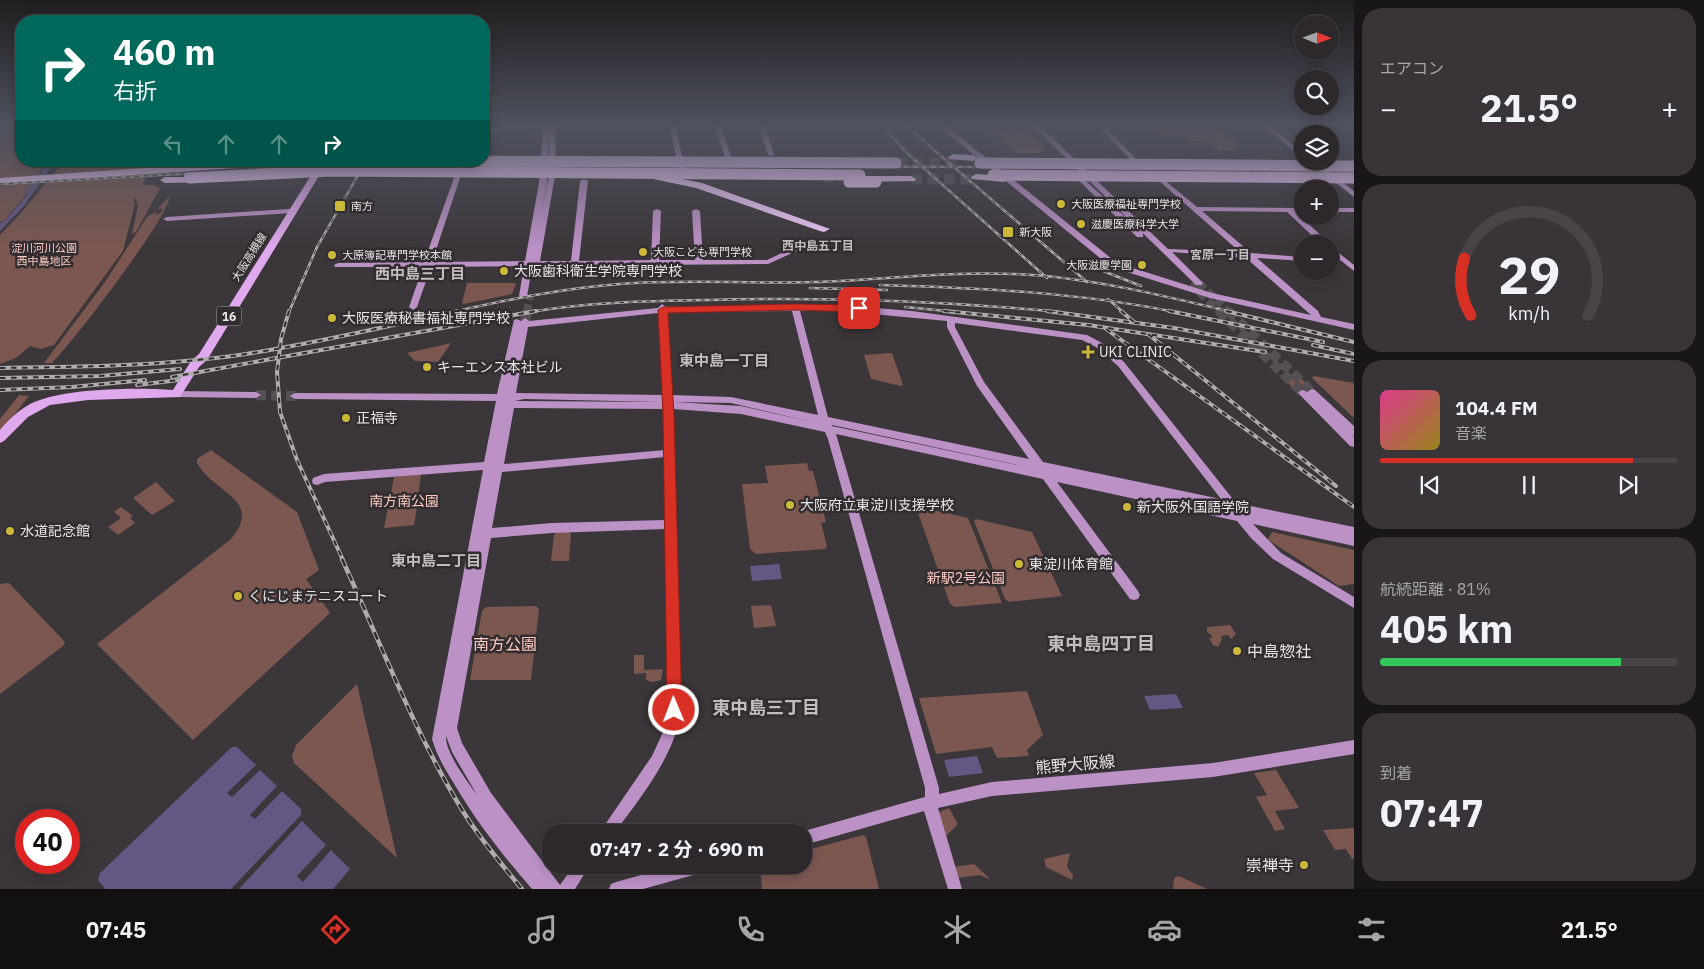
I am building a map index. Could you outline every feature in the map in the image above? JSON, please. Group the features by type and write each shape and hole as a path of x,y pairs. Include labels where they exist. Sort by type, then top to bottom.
{"highway":[{"path":"581,177 896,175 912,180 780,180 705,165"},
{"path":"1253,165 1279,168 1354,166"},
{"path":"116,174 212,167"},
{"path":"0,181 252,167"},
{"path":"165,180 258,177 313,167"},
{"path":"351,167 594,173 606,176 631,174 708,179 799,178 872,180 896,175"},
{"path":"0,190 304,171 681,180 824,229"},
{"path":"1354,178 1135,176 1064,182 978,179 1004,179 1024,179 1086,179 1160,179 1336,180 1354,178"}],"main road":[{"name":"大阪高槻線","path":"195,364 196,357 317,167"},
{"name":"大阪高槻線","path":"176,394 195,364 203,357 317,167"},
{"path":"0,438 17,418 36,406 56,397 176,394"},
{"path":"0,445 27,416 52,403 76,396"}],"street":[{"path":"526,295 549,165"},
{"path":"681,165 682,177"},
{"path":"990,165 1114,265 1201,292 1354,327"},
{"path":"1072,165 1195,284"},
{"path":"1323,170 1336,180"},
{"path":"412,307 458,175"},
{"path":"575,263 581,177"},
{"path":"1160,179 1315,313 1317,319"},
{"path":"1339,182 1354,195"},
{"path":"1195,209 1294,210"},
{"path":"696,210 699,262"},
{"path":"1289,210 1316,235"},
{"path":"1339,210 1354,210"},
{"path":"168,219 288,211"},
{"path":"655,263 657,211"},
{"path":"338,265 769,262 806,245"},
{"path":"1171,250 1294,258"},
{"path":"1339,254 1350,262 1354,269"},
{"path":"795,307 826,424 896,657 932,788 932,811 956,889"},
{"path":"613,824 644,780 669,737 673,722 670,452 663,308"},
{"path":"554,889 486,798 451,736 450,728 493,467 524,322 663,308 859,308 1080,336 1099,345 1121,364 1229,505 1274,553 1354,603"},
{"path":"951,320 951,326 976,378 1134,595"},
{"path":"1354,432 1308,392 1354,442"},
{"path":"176,394 256,395"},
{"path":"295,396 668,403 732,408 826,424 1042,470 1239,517 1354,541"},
{"path":"317,481 324,478 493,467 670,452"},
{"path":"1042,470 1229,505 1354,532"},
{"path":"481,534 671,524"},
{"path":"481,534 440,729 440,746 464,789 491,829 542,889"},
{"name":"熊野大阪線","path":"812,836 932,802 992,789 1213,770 1354,747"},
{"path":"566,889 577,874"},
{"path":"616,889 671,874"}],"green space":[{"path":"0,165 44,167 25,192 26,195 7,217 10,218 0,222"},
{"name":"淀川河川公園 西中島地区","path":"59,167 151,167 142,185 153,185 160,188 136,232 132,234 138,206 135,197 133,200 135,204 123,251 54,345 41,349 30,346 16,358 0,364 0,235"},
{"path":"170,196 166,208 154,228 118,280 63,351 52,363 44,363 105,282 147,217 157,211 155,214 160,214 163,209 157,209"},
{"path":"467,283 516,284 512,294 464,304 462,303"},
{"path":"451,343 438,362 415,361 407,353"},
{"path":"892,353 903,385 901,386 871,379 864,355"},
{"path":"1280,375 1298,376 1316,391 1299,394"},
{"path":"1314,376 1354,383 1354,418 1312,378"},
{"path":"19,395 29,396 0,433 0,419"},
{"name":"くにじまテニスコート","path":"211,450 297,512 319,570 306,579 330,613 193,740 97,644 231,539 240,526 242,515 239,506 233,498 205,474 197,463 197,459"},
{"path":"807,463 809,471 813,471 826,522 821,523 827,546 825,549 756,554 750,549 742,484 768,483 765,466"},
{"name":"南方南公園","path":"421,474 418,498 430,497 428,506 417,507 414,525 384,528 394,477"},
{"path":"156,482 175,501 152,515 133,498"},
{"path":"121,507 133,516 130,518 135,523 118,535 108,527 121,518 114,512"},
{"name":"新駅2号公園","path":"920,507 968,518 1002,603 955,607 950,604 917,510"},
{"name":"東淀川体育館","path":"976,519 1032,532 1062,596 1009,602 1005,599 974,521"},
{"path":"557,532 569,532 571,534 569,561 551,561 554,535"},
{"path":"1272,532 1354,550 1354,584 1339,586 1270,541 1268,539"},
{"path":"9,583 65,642 63,646 0,694 0,584"},
{"path":"771,605 776,626 754,628 751,606"},
{"name":"南方公園","path":"536,606 539,609 531,680 470,680 482,611 486,607"},
{"path":"1230,625 1236,634 1231,639 1228,635 1221,636 1222,639 1218,647 1213,645 1209,638 1213,637 1207,632 1207,627"},
{"path":"634,655 644,655 644,670 663,669 661,680 653,682 646,680 646,673 634,674"},
{"path":"357,684 397,858 294,763 292,756 296,745"},
{"path":"1027,691 1043,735 1027,750 1029,756 997,758 992,747 936,754 919,698"},
{"path":"1276,770 1299,808 1275,811 1285,829 1275,831 1256,797 1267,795 1254,773"},
{"path":"949,808 958,824 946,836 939,812"},
{"path":"1354,828 1354,859 1352,859 1346,849 1335,850 1323,830"},
{"path":"863,835 866,837 879,889 762,889 761,874 812,874 812,849"},
{"path":"1070,853 1067,867 1073,875 1072,880 1046,867 1044,859"},
{"path":"974,864 991,880 980,875 957,878 954,867"},
{"path":"1179,876 1207,889 1173,889 1174,878"}],"shaded area":[{"path":"44,167 51,167 23,207 0,231 0,223 10,218 7,218 27,195 25,192"},
{"path":"779,564 782,579 752,581 750,566"},
{"path":"1176,694 1183,708 1150,710 1144,696"},
{"path":"232,747 237,747 256,765 227,793 232,797 260,770 277,786 250,815 255,819 282,791 301,809 301,815 231,889 105,889 98,880 100,873"},
{"path":"977,756 983,773 949,777 944,760"},
{"path":"302,821 326,845 297,876 303,882 331,850 350,869 333,889 239,889"}],"tunnel":[{"path":"825,165 829,183"},
{"path":"911,179 977,179"},
{"path":"1199,283 1229,312"},
{"path":"1191,284 1220,312"},
{"path":"527,312 530,295"},
{"path":"525,321 527,311"},
{"path":"1219,311 1303,393"},
{"path":"1228,311 1312,392"},
{"path":"256,395 295,396"}],"railway":[{"path":"499,165 922,167"},
{"path":"0,184 303,167"},
{"path":"289,312 317,247 363,167"},
{"path":"922,167 954,167"},
{"path":"922,167 1045,276"},
{"path":"954,167 1354,171"},
{"path":"954,167 1087,282"},
{"path":"1078,261 1141,286"},
{"path":"452,312 556,291 620,284 668,282 813,282 989,273 1045,276"},
{"path":"1045,276 1087,282"},
{"path":"1087,282 1151,293 1232,312"},
{"path":"880,285 1028,292 1111,301"},
{"path":"810,288 887,290"},
{"path":"532,312 618,303 796,299 973,305 1061,312"},
{"path":"1111,301 1175,312"},
{"path":"1111,301 1123,312"},
{"path":"905,307 957,312"},
{"path":"280,348 289,311"},
{"path":"280,348 458,311"},
{"path":"532,312 536,311"},
{"path":"944,311 1088,325 1148,334"},
{"path":"1047,311 1174,328 1354,361"},
{"path":"1121,311 1134,322"},
{"path":"1169,311 1323,342"},
{"path":"1226,311 1354,342"},
{"path":"279,358 532,312"},
{"path":"1106,329 1354,507"},
{"path":"1148,334 1265,352"},
{"path":"1148,334 1336,486"},
{"path":"1313,345 1354,354"},
{"path":"0,368 123,365 185,361 280,348"},
{"path":"279,358 280,348"},
{"path":"172,377 279,358"},
{"path":"279,358 277,372 280,412 297,460 343,560"},
{"path":"0,378 100,376 180,369"},
{"path":"0,390 72,387 145,380"},
{"path":"137,385 179,380"},
{"path":"342,559 399,688 446,783 477,833 522,889"}],"place":[{"name":"大阪医療福祉専門学校","path":"1061,204"},
{"name":"南方","path":"340,206"},
{"name":"滋慶医療科学大学","path":"1081,224"},
{"name":"新大阪","path":"1008,232"},
{"name":"大阪こども専門学校","path":"643,252"},
{"name":"大原簿記専門学校本館","path":"332,255"},
{"name":"大阪滋慶学園","path":"1142,265"},
{"name":"大阪歯科衛生学院専門学校","path":"504,271"},
{"name":"大阪医療秘書福祉専門学校","path":"332,318"},
{"name":"UKI CLINIC","path":"1088,352"},
{"name":"キーエンス本社ビル","path":"427,367"},
{"name":"正福寺","path":"346,418"},
{"name":"大阪府立東淀川支援学校","path":"790,505"},
{"name":"新大阪外国語学院","path":"1127,507"},
{"name":"水道記念館","path":"10,531"},
{"name":"東淀川体育館","path":"1019,564"},
{"name":"くにじまテニスコート","path":"238,596"},
{"name":"中島惣社","path":"1237,651"},
{"name":"崇禅寺","path":"1304,865"}],"district":[{"name":"西中島五丁目","path":"818,245"},
{"name":"宮原一丁目","path":"1220,254"},
{"name":"西中島三丁目","path":"420,273"},
{"name":"東中島一丁目","path":"724,360"},
{"name":"東中島二丁目","path":"436,560"},
{"name":"東中島四丁目","path":"1101,643"},
{"name":"東中島三丁目","path":"766,707"}],"route":[{"path":"674,710 669,415 663,310 795,307 859,308"}]}
